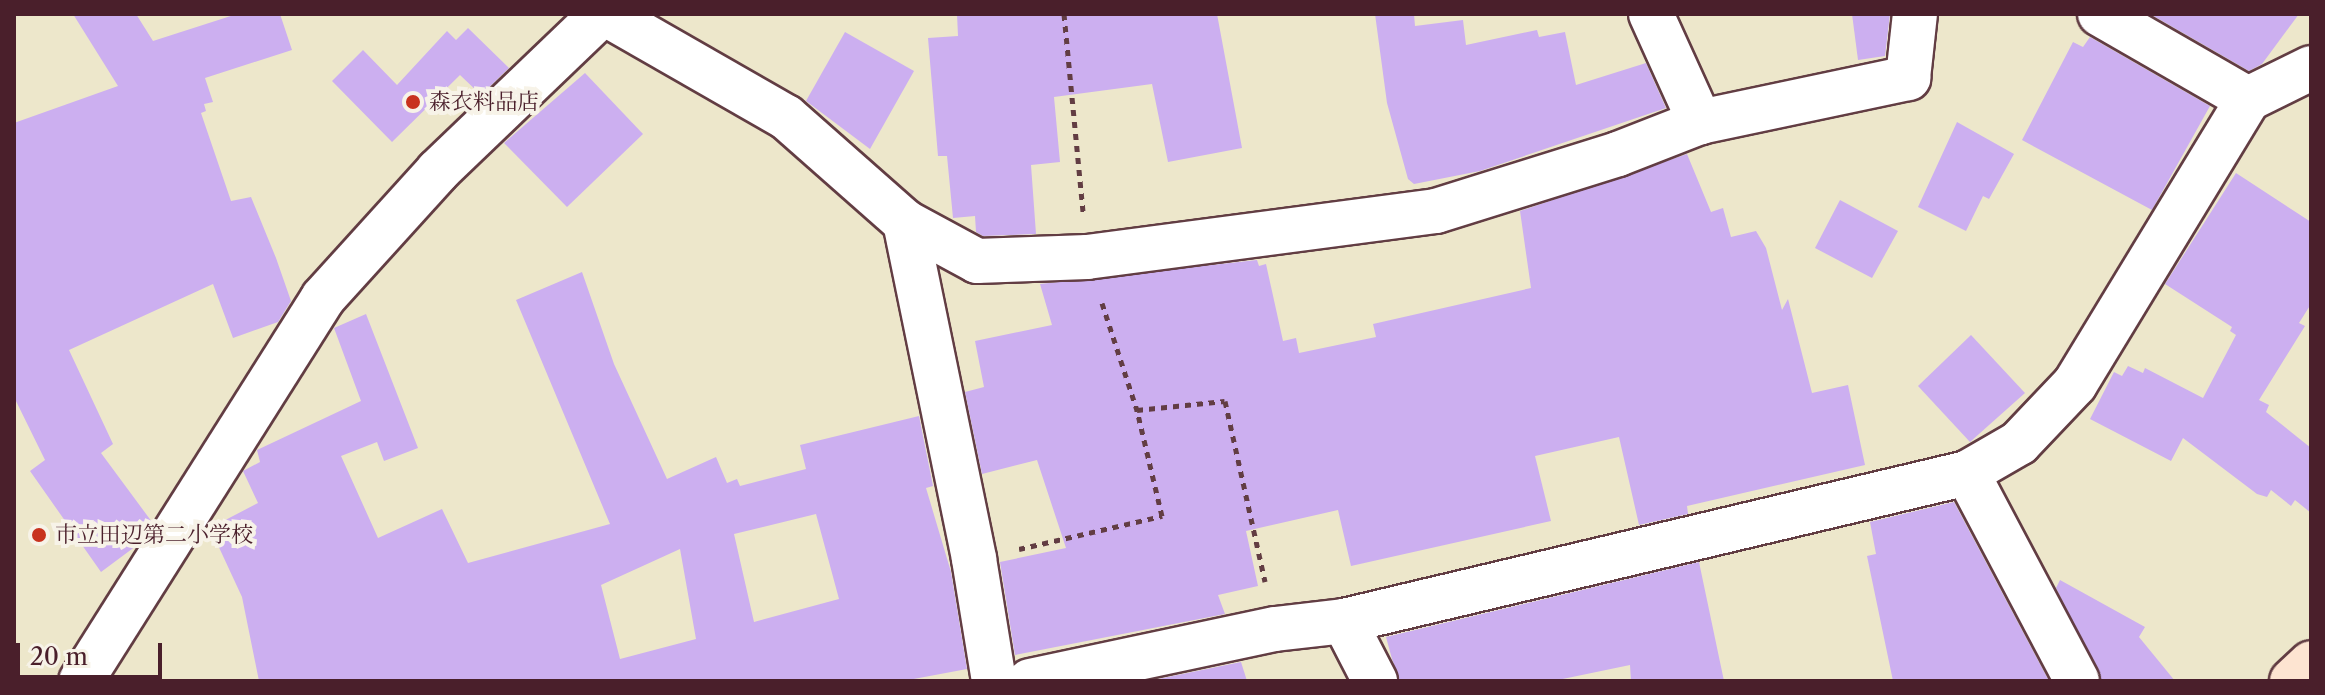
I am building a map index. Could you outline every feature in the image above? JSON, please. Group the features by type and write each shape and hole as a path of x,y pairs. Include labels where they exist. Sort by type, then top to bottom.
{"street":[{"path":"81,681 323,298 438,171 604,14 786,117 905,222 977,261 1087,257 1436,211 1618,154 1700,122 1908,78 1915,14"},
{"path":"1651,14 1700,122"},
{"path":"2100,14 2248,99"},
{"path":"1030,681 1275,629 1344,621 1967,473 2019,443 2075,384 2248,99 2311,68"},
{"path":"905,222 974,559 994,681"},
{"path":"1967,473 2077,681"},
{"path":"1344,621 1375,681"},
{"path":"2292,681 2311,663"}],"path":[{"path":"974,559 1162,516 1137,410 1087,257 1064,14"},
{"path":"1137,410 1225,401 1275,629"}],"building":[{"path":"73,14 136,14 153,41 237,14 280,14 292,50 205,78 213,102 204,104 206,111 201,113 231,201 251,197 276,258 291,301 278,322 233,338 213,284 69,350 113,444 101,453 152,522 136,546 101,572 30,471 45,460 14,397 14,123 118,86"},
{"path":"957,14 1217,14 1242,148 1168,162 1152,84 1054,97 1060,162 1031,165 1036,234 983,236 976,232 975,216 953,218 947,156 938,156 928,38 958,36"},
{"path":"1375,14 1414,14 1415,26 1463,20 1466,45 1537,30 1539,37 1565,32 1576,85 1646,63 1666,108 1480,171 1414,184 1408,179 1387,103"},
{"path":"1852,14 1890,14 1885,56 1858,60"},
{"path":"2150,14 2299,14 2262,64 2249,71"},
{"path":"468,28 509,68 481,95 460,75 392,142 332,81 363,50 397,85 447,31 456,40"},
{"path":"845,32 914,71 870,149 806,101"},
{"path":"2090,37 2210,106 2152,210 2022,140 2073,42 2083,47"},
{"path":"585,73 643,134 567,207 504,143"},
{"path":"1957,122 2014,154 1989,199 1983,196 1966,231 1918,207"},
{"path":"1687,154 1711,212 1723,208 1731,237 1756,231 1766,248 1782,310 1788,299 1812,393 1848,385 1865,465 1687,506 1688,514 1639,525 1619,437 1535,456 1551,521 1351,566 1338,510 1246,531 1258,586 1218,595 1225,614 1015,655 1000,562 1066,548 1037,460 982,474 965,392 984,387 975,341 1052,325 1040,284 1257,260 1259,266 1266,264 1283,341 1296,338 1299,353 1376,337 1373,324 1531,288 1520,211"},
{"path":"2236,173 2311,222 2311,304 2299,323 2305,326 2259,400 2269,405 2266,412 2311,448 2311,513 2295,500 2291,506 2271,490 2267,497 2257,494 2183,438 2171,461 2090,419 2114,372 2122,376 2128,366 2143,373 2145,368 2203,398 2236,335 2230,331 2232,327 2165,284"},
{"path":"1840,200 1898,231 1872,278 1815,248"},
{"path":"582,272 614,364 667,479 716,457 727,483 737,479 740,486 806,469 800,445 919,416 933,486 926,488 951,572 967,669 903,681 259,681 242,597 210,528 258,503 243,471 260,462 257,450 361,401 334,328 366,314 418,448 384,461 377,442 341,456 378,538 442,509 468,563 610,524 516,300","holes":["816,514 839,599 754,622 734,534","680,549 696,639 620,659 601,585"]},
{"path":"1971,335 2025,393 1970,442 1918,386"},
{"path":"1954,502 2049,681 1893,681 1867,556 1876,554 1870,522"},
{"path":"1699,562 1724,681 1631,681 1630,665 1553,681 1400,681 1392,659 1386,637"},
{"path":"2060,580 2145,627 2139,637 2175,681 2102,681 2056,588"},
{"path":"1241,662 1247,681 1158,679"}],"place":[{"name":"森衣料品店","path":"413,102"},
{"name":"市立田辺第二小学校","path":"39,535"}]}
